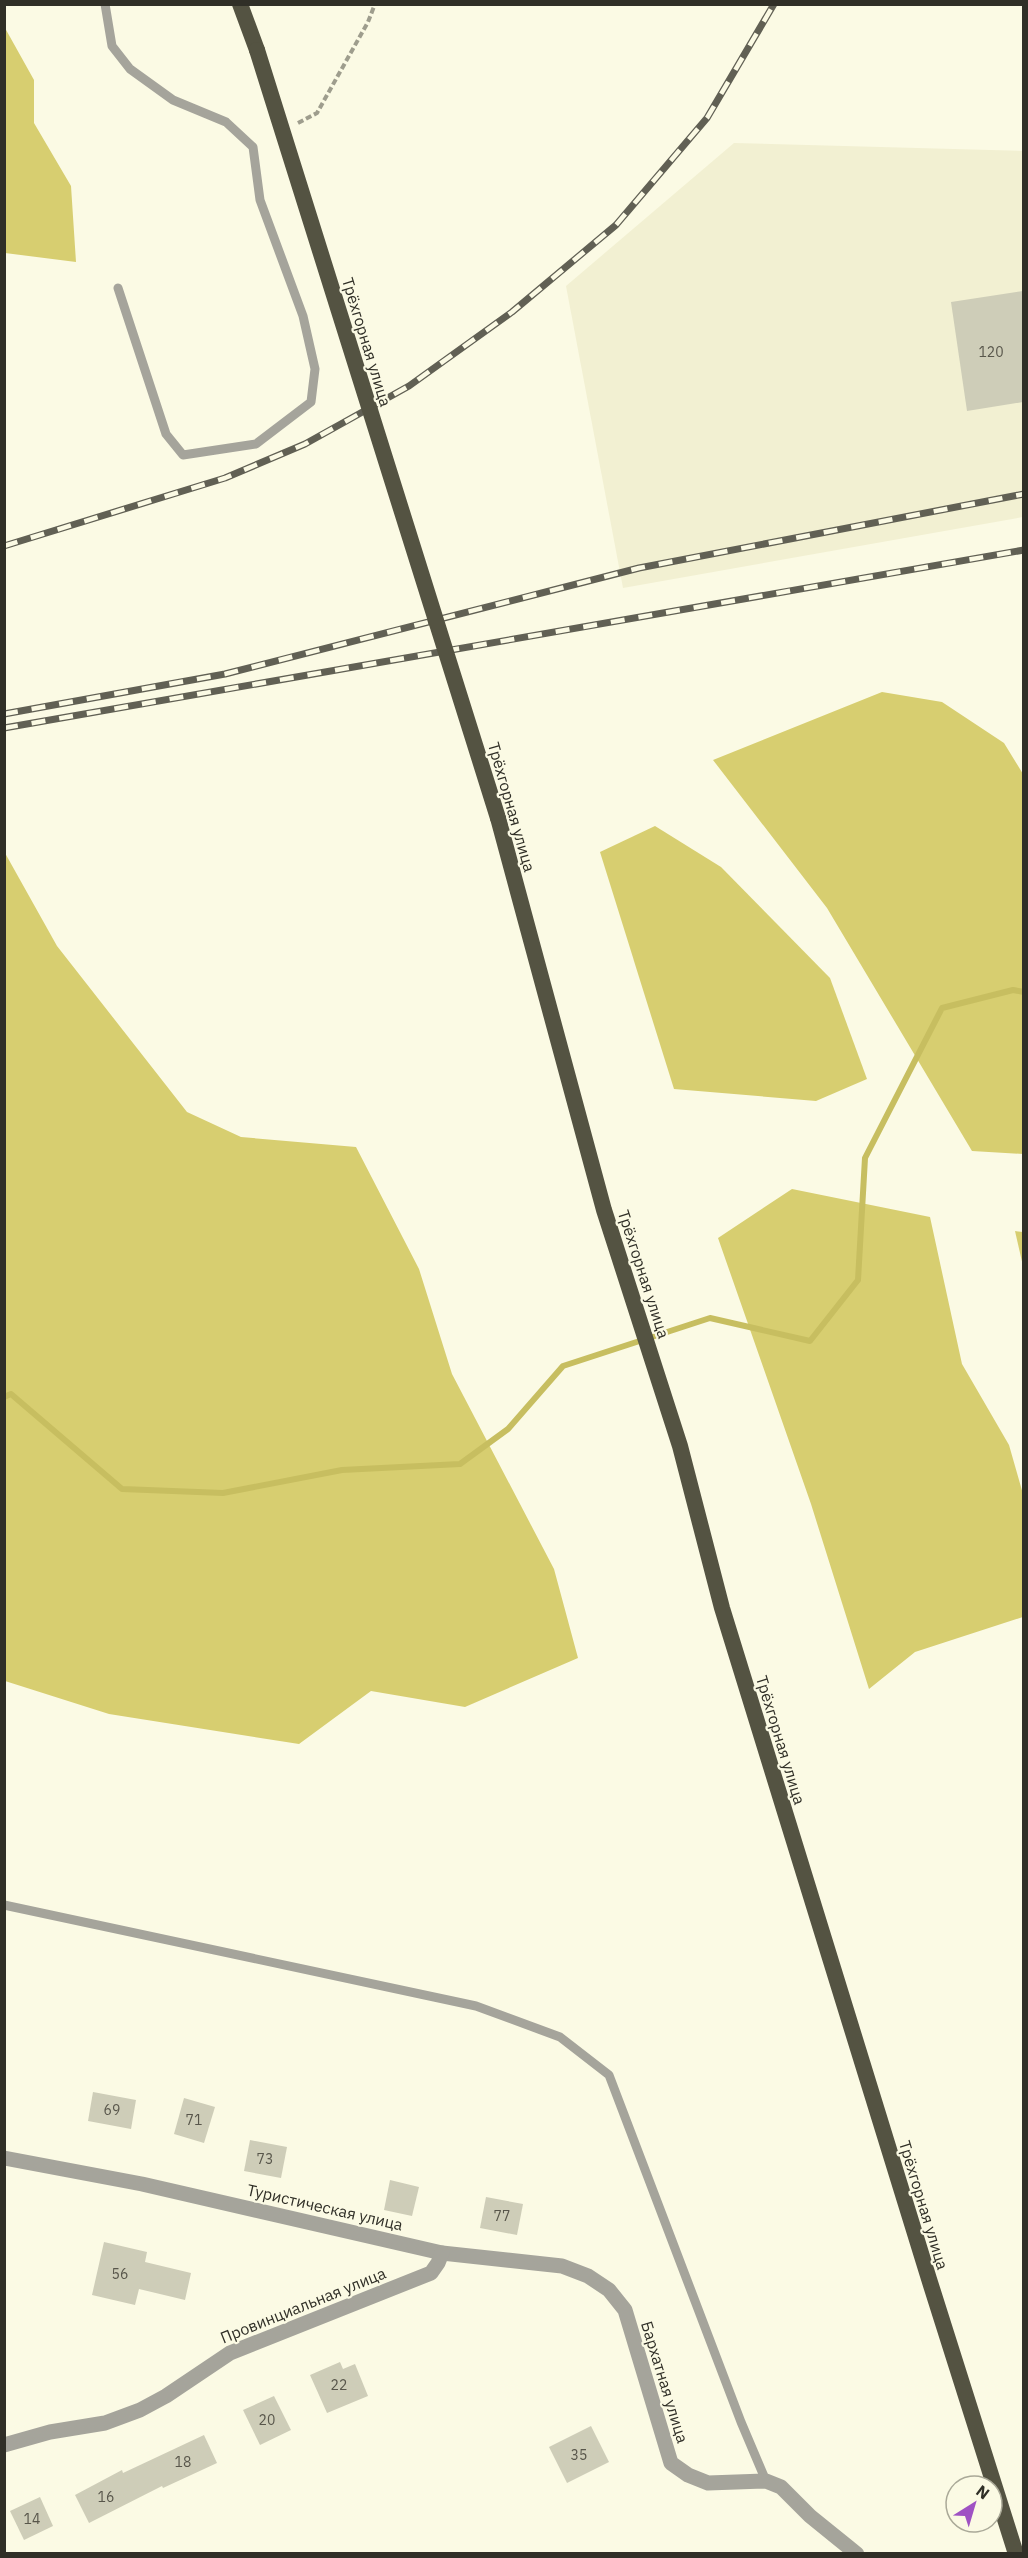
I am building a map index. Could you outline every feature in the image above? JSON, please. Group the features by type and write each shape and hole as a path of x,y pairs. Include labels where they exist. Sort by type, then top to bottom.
{"highway":[{"name":"Трёхгорная улица","path":"240,4 257,50 498,818 604,1210 680,1446 722,1608 928,2279 1016,2553"}],"street":[{"name":"Туристическая улица","path":"4,2158 142,2184 442,2253 562,2266 588,2276 609,2290 625,2310"},
{"name":"Провинциальная улица","path":"4,2445 50,2432 105,2422 140,2410 166,2396 230,2353 430,2273 442,2253"},
{"name":"Бархатная улица","path":"625,2310 671,2463 688,2475 708,2483 766,2481"},
{"path":"766,2481 781,2487 810,2516 857,2553"}],"lane":[{"path":"105,4 112,46 130,69 173,100 225,122 253,147 260,200 306,327 315,369 311,402 256,444 183,455 166,434 118,288"},
{"path":"4,1905 476,2007 560,2037 609,2075 741,2422 766,2481"}],"path":[{"path":"290,128 317,113 368,22 375,4"}],"shaded area":[{"path":"5,28 34,80 34,123 71,186 76,262 5,253"},
{"path":"734,143 1023,151 1023,517 623,588 566,286"},
{"path":"882,692 942,702 1004,743 1023,774 1023,1154 972,1151 827,908 713,760"},
{"path":"655,826 721,867 830,978 867,1079 816,1101 674,1089 600,852"},
{"path":"5,853 57,946 187,1112 241,1137 356,1147 419,1269 452,1374 554,1569 578,1658 465,1707 371,1691 299,1744 109,1714 5,1681"},
{"path":"792,1189 930,1217 962,1364 1009,1445 1023,1494 1023,1617 915,1652 869,1689 811,1504 718,1238"},
{"path":"1015,1231 1023,1232 1023,1266"}],"building":[{"path":"1023,291 1023,402 967,411 951,302"},
{"path":"93,2092 136,2100 131,2129 88,2121"},
{"path":"184,2098 215,2107 204,2143 174,2134"},
{"path":"250,2140 287,2147 281,2178 244,2171"},
{"path":"390,2180 419,2187 412,2216 384,2210"},
{"path":"486,2197 523,2204 517,2235 480,2228"},
{"path":"104,2242 147,2252 145,2262 191,2273 185,2300 139,2289 135,2305 92,2295"},
{"path":"340,2362 343,2369 355,2364 368,2396 327,2413 310,2375"},
{"path":"274,2396 291,2430 260,2445 243,2410"},
{"path":"591,2426 609,2462 567,2483 549,2447"},
{"path":"204,2435 217,2463 163,2488 162,2486 89,2523 75,2495 122,2470 123,2473"},
{"path":"40,2497 53,2526 24,2540 10,2511"}],"waterway":[{"path":"4,1397 11,1394 122,1489 223,1493 342,1470 460,1464 508,1429 563,1366 710,1318 810,1341 858,1280 865,1158 942,1008 1013,990 1024,992"}],"railway":[{"path":"4,546 225,478 305,444 409,386 512,312 616,225 707,118 774,4"},
{"path":"4,714 225,674 639,568 1024,494"},
{"path":"4,728 1024,550"}]}
